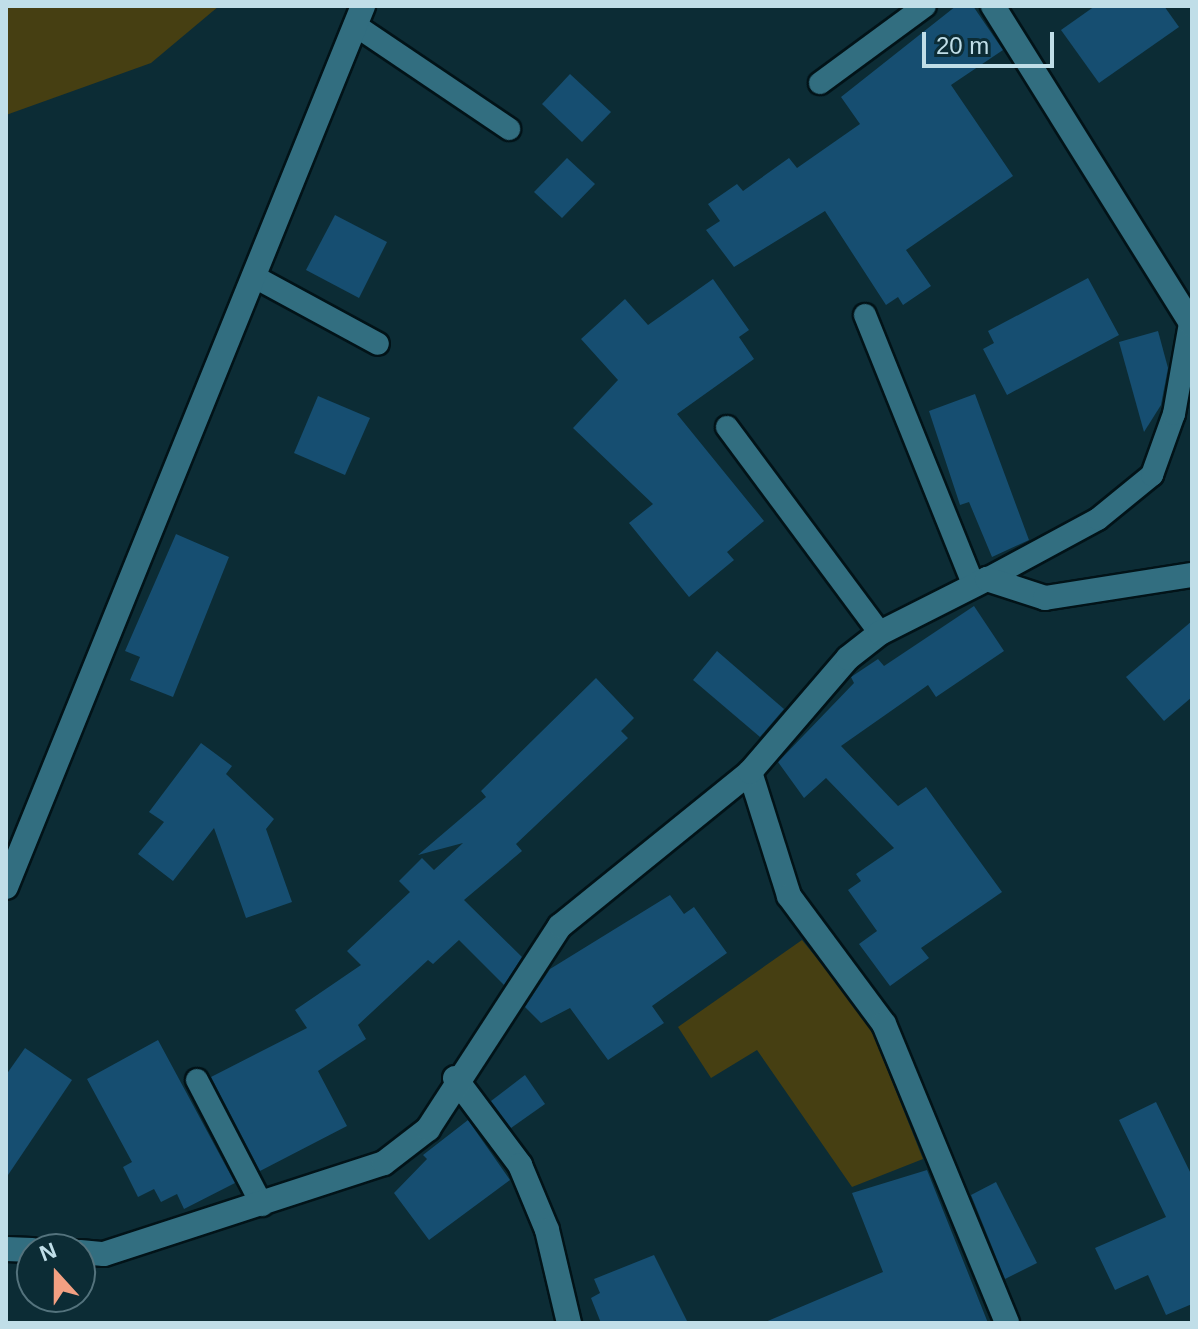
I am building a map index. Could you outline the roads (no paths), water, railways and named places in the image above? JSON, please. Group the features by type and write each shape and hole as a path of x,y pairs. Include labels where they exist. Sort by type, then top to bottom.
{"street":[{"path":"993,6 1191,324"},
{"path":"6,887 359,15"},
{"path":"96,1253 104,1254 262,1205 384,1163 428,1129 455,1078 560,926 750,772 848,658 880,633 980,582 1045,598 1192,575"},
{"path":"750,772 789,896 884,1024 1007,1323"},
{"path":"455,1078 520,1165 547,1230 569,1323"}],"lane":[{"path":"820,83 925,6"},
{"path":"359,15 509,129"},
{"path":"253,276 378,344"},
{"path":"865,315 980,582 1098,519 1152,475 1174,414 1191,324"},
{"path":"727,427 880,633"},
{"path":"197,1080 262,1205"}]}
